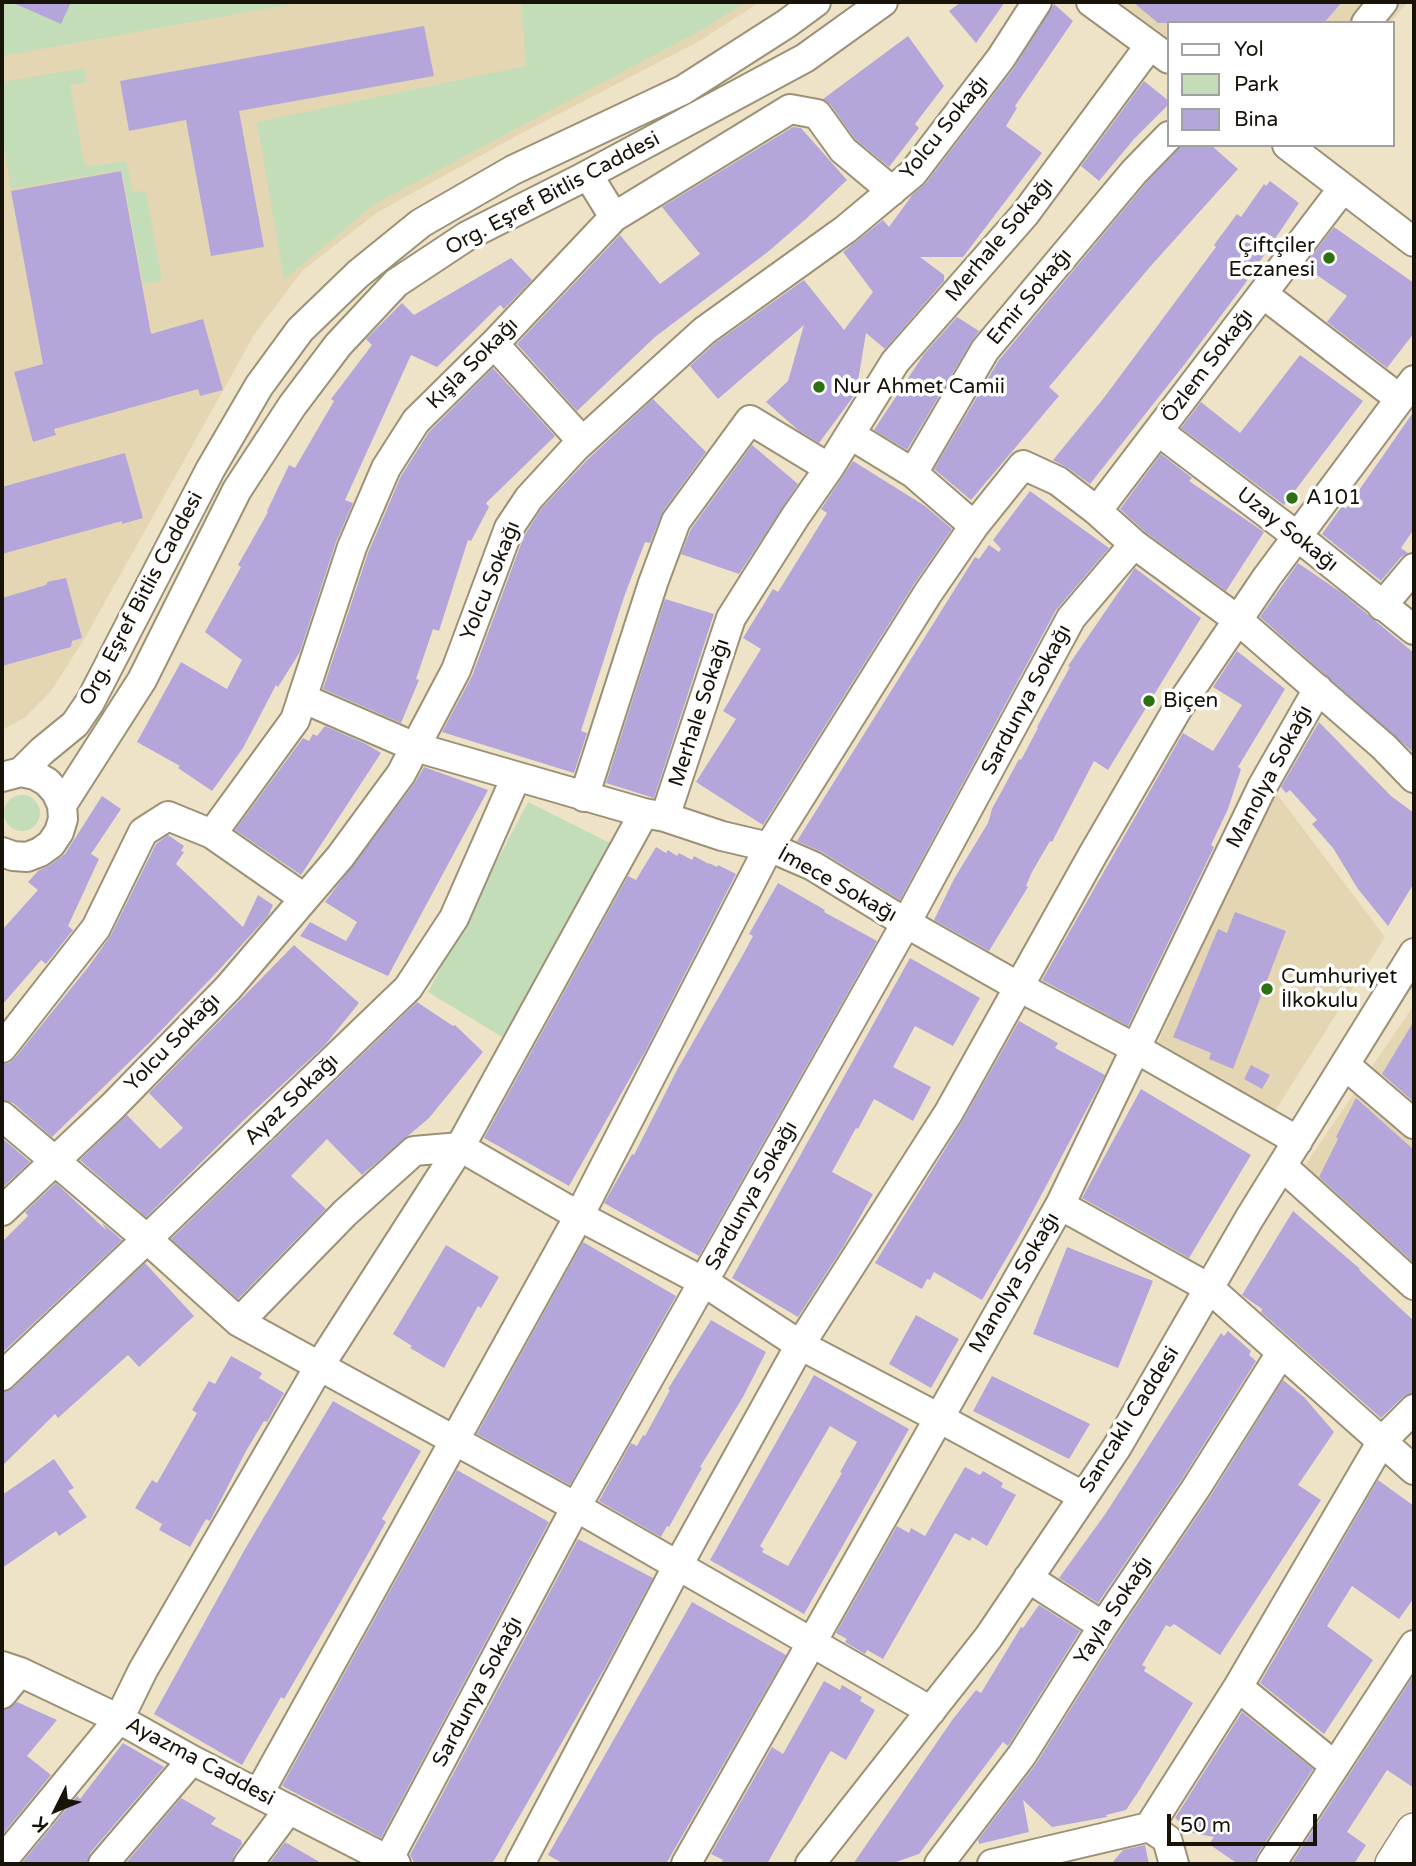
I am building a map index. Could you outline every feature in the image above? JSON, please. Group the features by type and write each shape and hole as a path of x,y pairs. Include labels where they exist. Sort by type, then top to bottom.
{"main road":[{"path":"1393,1864 1414,1831"}],"street":[{"name":"Org. Eşref Bitlis Caddesi","path":"8,774 75,724 90,702 209,470 259,386 300,330 358,274 421,223 513,170 683,90 816,2"},
{"name":"Org. Eşref Bitlis Caddesi","path":"62,805 142,680 237,490 292,406 338,345 396,283 467,236 588,175 805,58 884,2"},
{"name":"Yolcu Sokağı","path":"2,1212 112,1107 228,988 340,857 401,774 456,670 509,528 529,498 582,441 704,331 846,229 913,173 1001,58 1037,2"},
{"path":"1091,2 1160,52"},
{"path":"1368,21 1383,2"},
{"name":"Merhale Sokağı","path":"2,1861 119,1719 143,1670 320,1365 460,1147 655,815 731,618 795,517 895,362 1025,214 1160,52"},
{"name":"Kışla Sokağı","path":"212,834 295,720 352,547 386,468 416,421 494,344 614,217 790,109 817,114 842,150 892,191"},
{"name":"Emir Sokağı","path":"914,473 985,350 1134,172 1168,137"},
{"path":"1290,147 1414,242"},
{"path":"588,175 614,217"},
{"name":"Özlem Sokağı","path":"1097,511 1343,188"},
{"path":"520,1864 677,1566 800,1345 949,1112 1178,708 1297,536 1407,390 1263,294"},
{"path":"494,344 582,441"},
{"path":"584,797 653,583 676,521 750,420 829,468"},
{"name":"Uzay Sokağı","path":"1158,431 1297,536 1414,630"},
{"path":"850,435 914,473 974,526"},
{"path":"259,1793 579,1216 769,847 928,593 974,526 1024,465 1058,481 1134,544 1238,620 1384,747 1414,778"},
{"name":"Sardunya Sokağı","path":"392,1862 576,1507 906,923 1071,618 1134,544"},
{"path":"1382,606 1414,568"},
{"name":"Manolya Sokağı","path":"686,1864 1060,1205 1262,787 1318,689"},
{"name":"İmece Sokağı","path":"302,698 415,747 722,836 769,847 813,866 1018,987 1135,1048 1298,1141"},
{"name":"Org. Eşref Bitlis Caddesi","path":"2,878 12,855 40,852 51,844 63,819 62,805 47,782 34,775 8,774"},
{"name":"Ayaz Sokağı","path":"2,1376 408,989 454,918 516,777"},
{"path":"2,1048 96,928 143,832 168,816 212,834 304,898"},
{"name":"Sancaklı Caddesi","path":"810,1864 988,1638 1117,1447 1282,1166 1414,953"},
{"path":"1345,1065 1414,1124"},
{"path":"2,1116 239,1322 576,1507 931,1711"},
{"path":"239,1322 345,1213 414,1151 460,1147 579,1216 704,1282 800,1345 1083,1496"},
{"path":"1282,1166 1414,1284"},
{"path":"1060,1205 1209,1289 1414,1470"},
{"name":"Yayla Sokağı","path":"939,1864 1022,1755 1281,1353"},
{"path":"992,1864 1149,1827 1238,1687 1382,1441 1414,1409"},
{"path":"1028,1578 1103,1626"},
{"path":"1271,1864 1414,1645"},
{"path":"2,1695 11,1669"},
{"name":"Ayazma Caddesi","path":"11,1669 119,1719 392,1862"},
{"path":"1238,1687 1335,1766"},
{"path":"103,1864 192,1759"},
{"path":"248,1864 289,1809"},
{"path":"1149,1827 1167,1839 1174,1864"}],"shaded area":[{"path":"2,2 760,2 698,42 520,134 378,212 303,270 254,335 85,638 51,691 24,718 2,730"},
{"path":"1118,2 1408,2 1392,21 1168,21 1168,37"},
{"name":"Cumhuriyet İlkokulu","path":"1274,790 1385,937 1275,1111 1158,1042"},
{"path":"1414,1005 1414,1265 1303,1168"}],"green space":[{"path":"2,2 11,2 60,24 71,2 304,2 2,56"},
{"path":"521,2 746,2 705,28 373,205 284,280 257,122 526,66"},
{"path":"84,68 87,82 70,85 85,167 126,161 133,192 146,191 162,281 143,284 122,170 11,189 2,135 2,82"},
{"path":"22,795 35,800 40,813 35,826 22,831 9,826 4,813 9,800"},
{"path":"528,802 612,844 502,1037 428,992"}],"building":[{"path":"11,2 71,2 61,24"},
{"path":"961,2 1005,2 976,43 949,11"},
{"path":"1133,2 1342,2 1326,21 1158,23"},
{"path":"1054,4 1073,21 1015,106 1017,108 1006,126 1042,153 963,257 920,257 944,275 944,281 885,349 866,333 856,393 819,443 798,430 766,402 788,381 804,325 718,399 690,366 714,344 804,280 844,330 873,292 843,252 883,220 889,227 1014,68"},
{"path":"424,26 434,76 239,111 264,247 211,256 186,120 129,131 120,81"},
{"path":"908,36 944,86 915,124 919,128 889,167 855,139 830,104 823,99"},
{"path":"1144,81 1168,100 1168,105 1134,139 1099,181 1081,166"},
{"path":"793,127 801,128 847,180 769,251 655,337 577,411 517,344 620,235 660,284 700,254 662,207"},
{"path":"1180,147 1213,147 1238,169 1149,268 1049,387 1059,396 971,500 934,469 999,360 1146,183"},
{"path":"121,171 151,334 203,319 223,390 200,396 198,389 54,429 56,435 33,442 14,372 43,364 11,191"},
{"path":"1270,181 1299,203 1244,285 1184,365 1090,484 1053,460 1103,399 1216,247 1214,245 1237,214 1241,217 1264,184 1266,186"},
{"path":"1334,227 1414,283 1414,333 1387,368 1327,322 1347,296 1304,266"},
{"path":"511,258 532,280 504,309 500,305 437,367 411,355 345,500 353,503 336,542 300,652 278,687 276,685 243,748 212,791 178,768 180,766 137,742 181,662 227,689 242,660 205,632 241,567 238,565 268,512 289,465 295,468 334,401 331,399 372,345 366,339 402,303 414,315"},
{"path":"957,317 979,331 907,450 874,430 924,354"},
{"path":"1300,355 1363,401 1284,505 1181,428 1201,402 1240,433"},
{"path":"493,368 555,436 486,503 489,507 471,541 468,540 439,631 433,629 416,679 419,680 401,723 323,689 368,553 401,476 429,432"},
{"path":"653,399 706,452 663,511 650,543 645,542 624,597 581,731 587,733 574,773 442,732 472,676 524,536 542,508 587,460"},
{"path":"1414,411 1414,529 1401,548 1408,553 1401,557 1381,581 1322,534 1342,506 1346,509"},
{"path":"752,445 798,484 739,574 681,554 691,529"},
{"path":"125,453 143,518 122,524 122,521 2,554 2,487"},
{"path":"1161,454 1192,478 1189,481 1264,532 1226,591 1144,531 1120,509"},
{"path":"853,461 925,506 952,529 914,584 763,825 696,782 736,719 723,711 761,649 743,638 773,589 778,592 827,513 821,509"},
{"path":"1030,491 1109,548 1056,610 900,900 822,852 797,841 975,557 979,559 989,545 999,552 1001,549 993,540"},
{"path":"1298,563 1342,593 1414,653 1414,753 1260,617"},
{"path":"1135,568 1201,618 1108,770 1094,761 1052,842 1050,841 1032,872 1026,886 1028,887 989,951 934,920 954,879 988,823 992,809 1019,759 1021,760 1070,667 1068,666"},
{"path":"66,578 82,638 72,641 71,647 2,666 2,598"},
{"path":"665,599 714,614 654,798 606,783"},
{"path":"1237,651 1285,689 1238,767 1241,769 1228,809 1211,845 1214,847 1128,1026 1042,980 1183,733 1213,751 1242,705 1213,687"},
{"path":"1319,722 1391,796 1414,813 1414,883 1388,926 1358,889 1333,848 1312,824 1317,820 1290,790 1286,793 1281,787"},
{"path":"325,726 381,753 301,875 235,830 303,738 309,741 313,734 317,736"},
{"path":"424,767 488,790 388,976 300,936 310,922 346,941 357,922 325,902"},
{"path":"102,796 121,809 91,854 99,859 68,926 73,930 46,964 41,960 2,1005 2,930 38,890 28,882 38,871 65,854"},
{"path":"168,835 184,846 181,851 184,852 176,864 243,927 258,895 273,905 268,916 218,971 151,1041 52,1137 13,1103 2,1100 2,1064 15,1058 89,966 111,935 156,844"},
{"path":"656,847 666,853 668,850 692,860 694,856 736,874 646,1050 569,1186 484,1138 628,876 636,880"},
{"path":"778,883 877,941 699,1256 604,1203 632,1154 634,1155 677,1070 744,953 753,936 749,934"},
{"path":"1235,912 1286,931 1233,1069 1209,1059 1211,1053 1173,1037 1218,929 1227,933"},
{"path":"294,945 359,1003 325,1045 146,1217 80,1160 127,1115 160,1149 183,1128 149,1093"},
{"path":"910,958 980,998 953,1046 915,1026 893,1067 931,1087 913,1121 874,1099 858,1129 856,1128 832,1172 873,1194 798,1317 732,1278"},
{"path":"417,1002 455,1025 483,1052 429,1118 362,1175 327,1139 291,1176 326,1209 238,1299 171,1239"},
{"path":"1019,1021 1058,1043 1055,1048 1105,1075 982,1300 934,1272 922,1289 875,1263 963,1120"},
{"path":"1414,1021 1414,1102 1382,1074"},
{"path":"1251,1065 1270,1075 1262,1089 1244,1079"},
{"path":"1141,1089 1251,1155 1189,1258 1082,1198"},
{"path":"1356,1098 1414,1150 1414,1263 1319,1177"},
{"path":"2,1138 30,1162 2,1188"},
{"path":"56,1183 106,1230 102,1223 122,1240 2,1353 2,1242 28,1216 25,1212"},
{"path":"1293,1211 1360,1269 1414,1321 1414,1393 1403,1397 1381,1418 1261,1312 1262,1309 1242,1295"},
{"path":"583,1242 676,1296 570,1485 477,1434"},
{"path":"446,1245 499,1277 481,1308 478,1306 444,1368 410,1348 412,1346 393,1334"},
{"path":"1067,1247 1153,1281 1118,1368 1033,1334"},
{"path":"145,1263 194,1316 139,1367 128,1355 58,1418 55,1414 2,1466 2,1392 13,1388"},
{"path":"916,1315 959,1339 931,1388 889,1364"},
{"path":"711,1320 766,1352 743,1397 661,1537 599,1501 631,1443 637,1446 643,1435 645,1436 670,1390 668,1389"},
{"path":"1228,1331 1251,1351 1249,1355 1256,1361 1182,1479 1098,1603 1059,1578 1106,1513 1221,1333 1224,1336"},
{"path":"231,1356 262,1373 259,1378 284,1393 246,1451 210,1521 206,1519 190,1547 159,1530 162,1524 135,1508 152,1480 157,1483 197,1413 192,1410 209,1381 215,1384"},
{"path":"814,1375 909,1429 804,1614 710,1560","holes":["830,1426 857,1442 788,1566 762,1552 764,1549 760,1546"]},
{"path":"992,1376 1090,1424 1069,1459 973,1411"},
{"path":"1283,1380 1304,1397 1334,1432 1298,1485 1321,1500 1220,1655 1174,1624 1170,1627 1166,1625 1142,1665 1146,1667 1144,1671 1193,1703 1140,1789 1126,1810 1106,1815 1107,1817 1052,1827 1023,1800 1029,1832 979,1844 978,1840 1036,1764"},
{"path":"333,1401 421,1451 382,1519 386,1522 340,1603 242,1765 154,1714 245,1549"},
{"path":"54,1459 74,1488 68,1491 87,1517 59,1536 56,1531 2,1568 2,1495"},
{"path":"965,1467 980,1475 983,1471 1003,1483 1001,1487 1016,1495 987,1546 972,1537 970,1541 955,1533 883,1659 867,1650 865,1654 845,1642 847,1639 836,1633 897,1526 909,1533 911,1528 925,1536"},
{"path":"457,1470 549,1522 381,1838 282,1786"},
{"path":"1378,1480 1414,1506 1414,1598 1399,1619 1352,1586 1327,1626 1373,1660 1324,1734 1260,1683"},
{"path":"578,1539 653,1578 492,1864 415,1864 410,1855"},
{"path":"692,1602 786,1655 666,1864 564,1864 548,1855"},
{"path":"1039,1605 1080,1631 1008,1746 1003,1742 919,1854 890,1864 853,1864 953,1719 976,1690 981,1693 1021,1627 1023,1628"},
{"path":"1414,1675 1414,1788 1387,1770 1347,1832 1366,1845 1354,1864 1291,1864"},
{"path":"824,1681 840,1690 842,1685 862,1697 860,1701 875,1710 846,1760 831,1751 828,1755 767,1864 721,1864 723,1860 711,1854 772,1747 783,1754"},
{"path":"17,1702 57,1720 27,1756 51,1775 2,1835 2,1710"},
{"path":"1242,1712 1313,1769 1257,1855 1255,1864 1238,1864 1209,1844 1214,1837 1193,1833 1175,1818"},
{"path":"123,1743 164,1767 90,1853 87,1864 21,1864 77,1796 80,1799"},
{"path":"181,1798 216,1818 211,1824 241,1840 242,1844 234,1855 232,1864 125,1864"},
{"path":"285,1842 323,1864 269,1864"},
{"path":"1145,1845 1149,1864 1111,1864 1123,1850"}],"place":[{"name":"Çiftçiler Eczanesi","path":"1329,258"},
{"name":"Nur Ahmet Camii","path":"819,387"},
{"name":"A101","path":"1292,498"},
{"name":"Biçen","path":"1149,701"},
{"name":"Cumhuriyet İlkokulu","path":"1267,989"}]}
